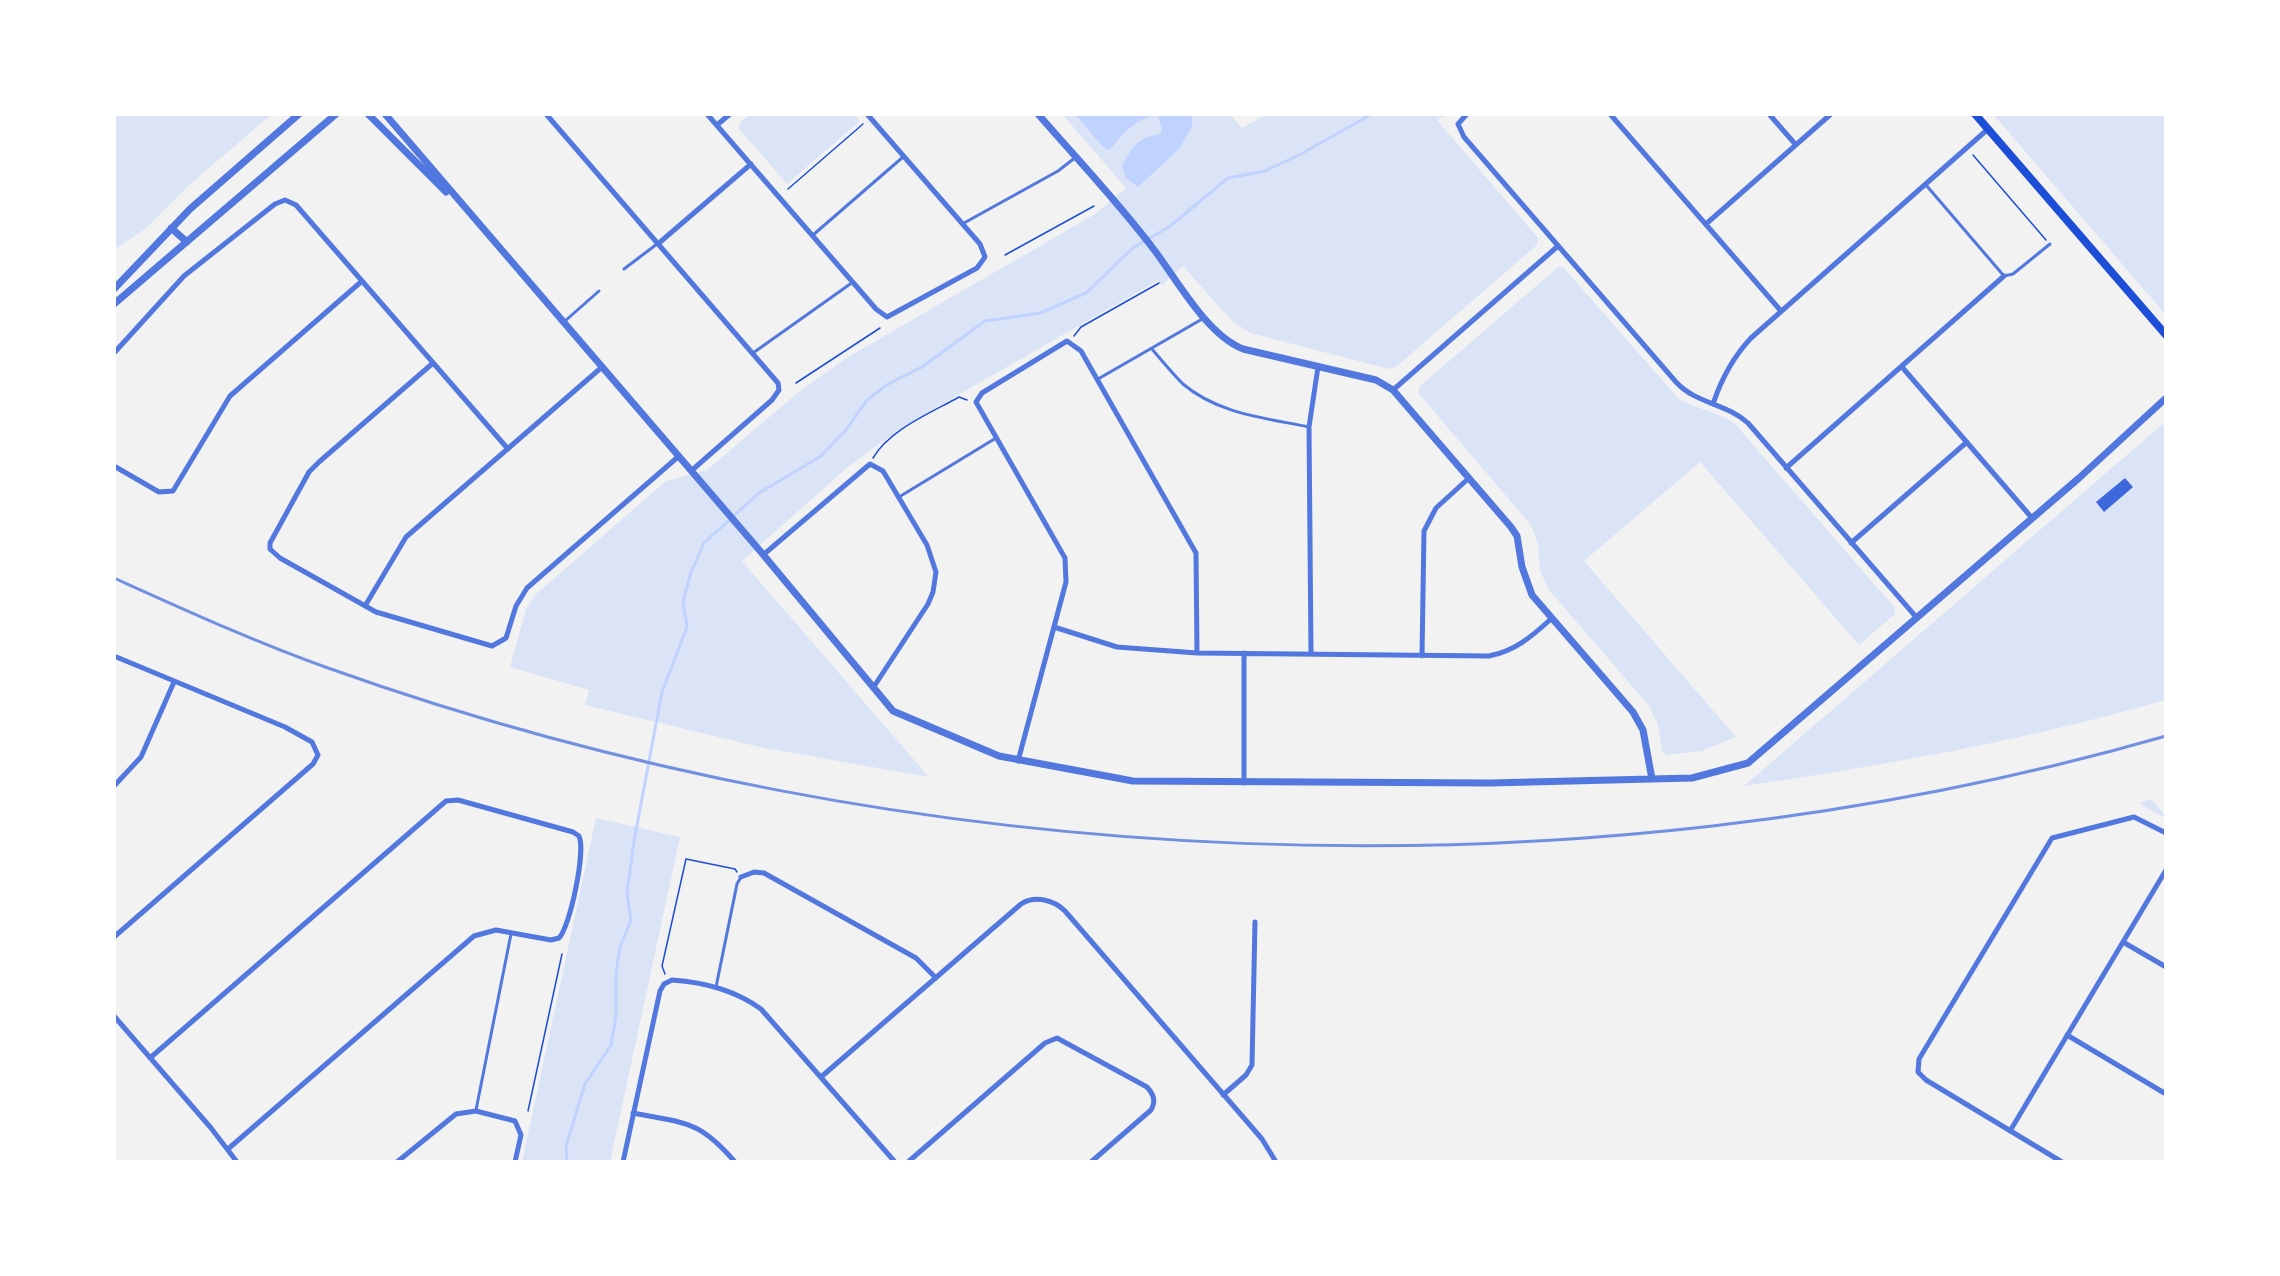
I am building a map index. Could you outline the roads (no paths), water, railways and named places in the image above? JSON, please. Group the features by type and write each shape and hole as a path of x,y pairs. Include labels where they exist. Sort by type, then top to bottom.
{"main road":[{"path":"1975,114 2166,335"}],"street":[{"path":"114,289 171,228 299,114"},
{"path":"114,304 336,114"},
{"path":"368,114 401,150 472,216"},
{"path":"385,114 679,456 893,711 999,756 1133,781 1490,783 1692,778 1748,763 2032,518 2166,398"},
{"path":"546,114 778,383 777,395 691,471"},
{"path":"707,114 882,315 893,316 977,268 985,257 980,244 867,114"},
{"path":"717,125 730,114"},
{"path":"1038,114 1111,198 1206,317 1235,346 1376,380 1393,390 1517,536 1527,585 1551,619 1633,712 1643,730 1652,779"},
{"path":"1467,114 1458,124 1464,137 1683,390 1738,414 1917,618"},
{"path":"1610,114 1781,311"},
{"path":"1769,114 1796,145"},
{"path":"1706,224 1831,114"},
{"path":"1713,404 1719,387 1741,348 1988,129"},
{"path":"658,243 751,164"},
{"path":"114,353 184,276 275,204 285,200 296,205 508,449"},
{"path":"171,228 187,242"},
{"path":"1393,390 1558,246"},
{"path":"1786,468 2004,276"},
{"path":"114,466 159,492 172,491 230,396 362,281"},
{"path":"1018,761 1066,582 1065,558 976,402 982,393 1067,341 1081,351 1196,553 1197,653"},
{"path":"433,363 309,472 274,536 270,549 280,558 384,615 492,646 506,638 516,606 527,588 679,456"},
{"path":"1311,653 1309,427 1318,367"},
{"path":"1902,367 2032,518"},
{"path":"365,606 406,537 602,368"},
{"path":"1851,543 1967,442"},
{"path":"762,554 870,464 883,471 927,545 936,572 928,604 873,688"},
{"path":"1422,656 1424,531 1436,508 1469,478"},
{"path":"1054,627 1117,647 1197,653 1488,656 1521,645 1551,619"},
{"path":"1244,653 1244,783"},
{"path":"114,656 285,726 312,741 318,754 313,764 114,937"},
{"path":"114,786 141,757 174,682"},
{"path":"150,1058 436,808 450,800 566,830 581,838 582,854 564,933 551,940 496,930 474,936 228,1149"},
{"path":"2062,1162 1926,1080 1918,1072 1919,1059 2052,838 2134,817 2166,833"},
{"path":"2010,1131 2166,870"},
{"path":"741,878 754,872 764,873 916,958 936,978"},
{"path":"821,1077 1025,902 1032,900 1057,903 1262,1139 1276,1162"},
{"path":"1224,1095 1246,1076 1252,1065 1255,922"},
{"path":"2123,942 2166,967"},
{"path":"622,1162 660,991 668,981 680,981 715,988 744,998 761,1010 895,1162"},
{"path":"114,1016 237,1162"},
{"path":"2067,1035 2166,1094"},
{"path":"908,1162 1052,1039 1062,1040 1147,1087 1154,1099 1150,1110 1091,1162"},
{"path":"397,1162 449,1117 462,1112 476,1111 507,1118 518,1124 521,1135 515,1162"},
{"path":"633,1113 698,1128 712,1136 735,1162"}],"lane":[{"path":"813,235 903,157"},
{"path":"962,224 1058,171 1076,157"},
{"path":"1925,184 2004,276 2013,274 2050,244"},
{"path":"624,269 658,243"},
{"path":"753,353 853,282"},
{"path":"563,322 600,291"},
{"path":"1097,379 1206,317"},
{"path":"1152,349 1185,385 1212,403 1241,413 1309,427"},
{"path":"898,497 996,438"},
{"path":"715,988 737,884 741,878"},
{"path":"476,1111 512,932"}],"water":[{"path":"1075,114 1192,114 1192,126 1180,148 1138,187 1126,178 1122,166 1136,144 1152,135 1160,134 1162,130 1158,116 1143,119 1137,123 1109,150 1103,147"}],"waterway":[{"path":"567,1162 566,1146 585,1084 611,1045 616,1016 616,973 620,947 631,920 627,893 634,841 662,692 687,627 683,602 691,572 704,543 759,493 821,456 846,430 867,400 888,384 922,367 985,321 1040,313 1086,293 1134,247 1169,227 1228,178 1265,171 1299,155 1372,114"}],"railway":[{"path":"114,578 247,637 328,668 549,737 776,790 1008,825 1242,843 1477,844 1710,826 1941,790 2166,736"}]}
